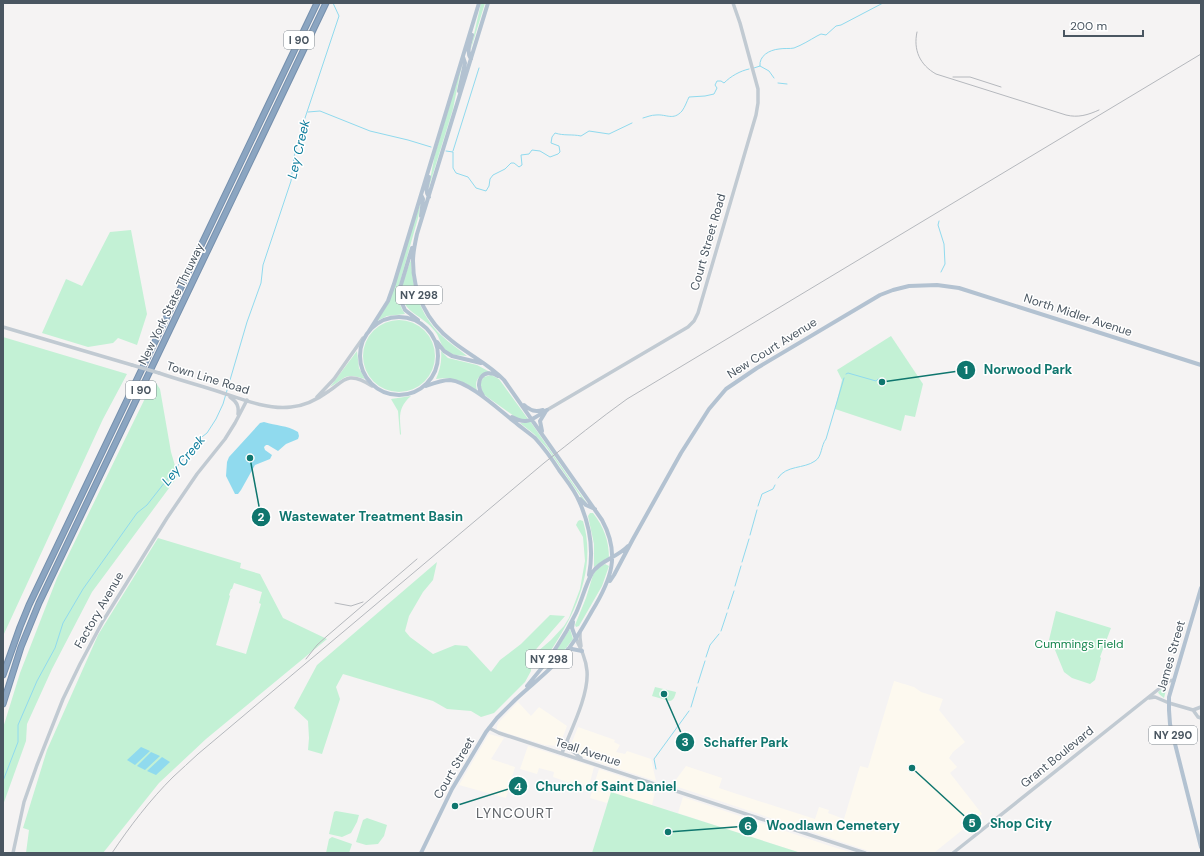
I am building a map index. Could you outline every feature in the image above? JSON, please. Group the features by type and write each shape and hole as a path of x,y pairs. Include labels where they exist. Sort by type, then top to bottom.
{"highway":[{"name":"New York State Thruway","path":"3,675 29,605 317,3"},
{"name":"New York State Thruway","path":"3,704 22,647 45,590 326,3"}],"main road":[{"name":"NY 298","path":"479,3 391,293 388,301 364,338 360,352 360,360 363,372 372,386 380,391 398,396 406,395 420,391 426,386 441,381 455,381 467,386 484,398 531,435 544,448 573,488 577,496 588,525 592,547 588,584"},
{"name":"NY 298","path":"421,323 405,310 399,295 400,288 488,3"},
{"path":"471,59 468,53 476,15"},
{"path":"458,103 464,64 463,57"},
{"path":"429,197 426,194 426,191 431,162"},
{"path":"420,224 423,199 421,195"},
{"name":"NY 298","path":"417,234 413,259 414,275 420,299 426,311 434,324 444,335 487,365 504,380 595,509 606,527 612,545 612,558"},
{"name":"New Court Avenue","path":"606,586 614,575 681,453 715,402 732,385 757,368 880,295 909,286 926,284 949,286"},
{"name":"North Midler Avenue","path":"949,286 1201,365"},
{"path":"369,331 377,324 391,318 404,317 421,323 429,330 435,340 439,354 438,366 432,379 426,386"},
{"name":"NY 298","path":"435,340 444,351 452,356 487,365"},
{"path":"484,398 478,386 479,381 483,376 491,373 504,380"},
{"path":"520,402 532,411 536,412 547,410"},
{"path":"504,413 520,421 526,421 547,410"},
{"path":"544,436 540,421 547,410"},
{"path":"577,496 586,505 595,509"},
{"name":"New Court Avenue","path":"588,584 595,569 624,550 633,539"},
{"path":"612,545 618,550 624,550"},
{"name":"Court Street","path":"515,700 568,650 576,639 606,586 611,573 612,558"},
{"name":"Court Street","path":"421,853 449,794 489,728 515,700 552,654 576,613 588,584"},
{"name":"James Street","path":"1201,588 1172,680 1169,703 1170,724 1201,847"},
{"path":"576,613 572,628 576,639"},
{"path":"572,628 575,631 581,630"},
{"path":"568,650 572,649 582,651"}],"street":[{"name":"Court Street Road","path":"547,410 688,327 694,321 698,313 756,116 758,103 756,83 740,23 733,3"},
{"name":"Town Line Road","path":"3,327 231,396 278,408 298,406 315,399 349,378 361,380 372,386"},
{"name":"Town Line Road","path":"315,399 334,379 346,360 364,338"},
{"path":"231,396 238,404 238,417"},
{"name":"Factory Avenue","path":"13,853 24,802 37,765 80,664 103,622 166,518 196,474 225,438 238,417 246,400"},
{"path":"562,753 585,696 587,671 580,638 581,630"},
{"path":"576,639 582,651"},
{"name":"Grant Boulevard","path":"953,853 1147,698 1172,680"},
{"path":"1156,691 1160,698"},
{"path":"1147,698 1160,698 1169,703 1193,710 1201,707"},
{"path":"1193,710 1198,717 1201,718"},
{"name":"Teall Avenue","path":"489,728 499,733 865,853"},
{"path":"567,741 571,750 584,760"}],"shaded area":[{"path":"894,681 914,687 921,692 943,699 939,710 965,742 953,752 949,758 957,767 950,773 982,814 935,853 875,853 672,785 686,766 722,778 719,788 815,819 819,807 829,810 828,813 844,819 860,766 868,768"},
{"path":"518,702 531,716 539,707 567,726 558,746 545,745 497,730 499,722"},
{"path":"578,727 615,740 614,742 620,745 616,752 625,754 627,751 651,759 656,781 578,754 574,749 572,742"},
{"path":"489,734 504,738 491,759 515,767 506,798 459,785"},
{"path":"528,746 594,767 589,786 574,782 573,784 553,777 554,772 539,768 537,774 520,769"},
{"path":"599,769 656,788 652,805 611,792 607,803 590,798"},
{"path":"683,797 853,853 801,853 678,813"}],"green space":[{"path":"481,3 485,3 470,52"},
{"path":"462,64 453,109 428,190 435,154"},
{"path":"421,202 398,289 399,302 405,314 387,316 375,322 383,311"},
{"path":"131,230 147,314 137,345 118,338 113,343 88,347 42,333 66,279 82,286 110,232"},
{"path":"411,260 415,291 428,319 447,341 467,356 448,353 432,328 407,307 403,299 402,289"},
{"path":"399,320 419,326 429,336 435,356 429,376 419,386 399,392 379,386 369,376 363,356 369,336 379,326"},
{"path":"891,336 923,384 915,417 905,415 901,431 835,409 842,380 837,370"},
{"path":"3,337 127,374 103,419 3,636"},
{"path":"357,351 359,368 365,379 349,376 330,387"},
{"path":"441,351 448,358 477,365 490,372 478,378 476,383 477,391 458,380 447,378 436,379 439,372"},
{"path":"491,375 499,379 528,419 518,419 483,394 480,383 484,377"},
{"path":"154,380 160,389 171,452 178,476 92,592 52,669 27,724 26,741 3,805 3,728 20,673 57,578"},
{"path":"411,396 401,409 400,435 398,411 391,399"},
{"path":"530,421 588,505 547,448 534,434 520,423"},
{"path":"590,513 593,513 603,529 609,552 609,558 594,567 594,544 588,516"},
{"path":"580,520 583,521 587,540 587,559 585,577 580,595 564,630 543,662 539,662 536,658 537,652 564,626 569,618 580,589 585,561 583,537 576,525"},
{"path":"158,538 241,563 240,568 260,574 283,618 327,639 206,739 159,783 103,853 26,853 29,830 23,828 47,750 98,635","holes":["234,583 262,592 259,603 261,604 246,654 216,645 230,596 229,595"]},
{"path":"437,562 433,580 423,592 409,616 405,631 410,637 433,654 455,645 467,646 491,672 500,660 521,644 550,615 565,616 531,655 531,671 525,682 494,713 481,717 471,711 447,709 433,701 343,674 336,687 340,699 322,754 308,750 308,721 294,708 317,665"},
{"path":"605,564 609,566 602,586 579,626 576,627 575,625 586,598 593,575 597,569"},
{"name":"Cummings Field","path":"1056,611 1111,628 1100,657 1095,680 1090,684 1072,678 1064,672 1049,640"},
{"path":"570,629 573,639 552,664 548,665 548,663"},
{"path":"1167,686 1164,698 1158,692"},
{"path":"655,687 676,692 674,698 670,701 652,696"},
{"path":"611,792 801,853 592,853"},
{"path":"336,811 359,815 351,833 342,837 329,834 334,812"},
{"path":"367,818 387,825 384,836 378,844 366,845 356,842 363,820"},
{"path":"332,837 352,844 349,853 326,853 329,839"}],"water":[{"path":"264,422 286,427 298,432 298,439 286,444 278,451 266,445 264,447 265,450 272,455 270,459 255,465 241,490 238,494 235,494 226,476 229,457 260,423"},
{"path":"141,747 150,751 135,765 127,760"},
{"path":"151,752 160,756 145,770 137,766"},
{"path":"162,757 170,762 156,775 147,771"}],"waterway":[{"name":"Ley Creek","path":"3,781 18,742 18,725 37,681 55,648 63,623 83,589 137,513 147,505 198,440 207,433 223,404 247,322 261,283 263,265 291,181 294,157 302,127 339,16 333,3"},
{"path":"754,68 760,66 761,59 768,52 779,49 794,48 821,34 826,35 836,26 841,25 883,3"},
{"path":"760,66 769,71 774,78"},
{"path":"453,151 479,68"},
{"path":"643,118 654,115 676,116 682,111 689,97 714,94 717,88 715,85 717,81 724,83 736,74 749,69"},
{"path":"778,83 787,84"},
{"path":"308,112 320,111 370,131 431,147"},
{"path":"446,151 453,152 453,168 456,173 468,177 476,188 486,191 493,175 505,169 511,163 514,163 519,167 522,165 521,155 529,154 532,150 540,151 550,157 558,154 560,152 559,146 551,143 552,137 555,133 581,136 589,131 609,134 632,123"},
{"path":"939,221 938,225 944,244 945,264 941,272"},
{"path":"846,374 848,373 876,381 878,379"},
{"path":"778,478 786,471 811,463 819,457 826,439 844,378"},
{"path":"758,506 762,494 773,489 775,485"},
{"path":"750,535 757,510"},
{"path":"742,562 749,539"},
{"path":"735,586 741,566"},
{"path":"728,609 734,591"},
{"path":"721,631 727,613"},
{"path":"706,657 710,645 719,634"},
{"path":"698,683 705,661"},
{"path":"691,707 697,687"},
{"path":"656,769 654,759 689,711"}],"railway":[{"path":"917,32 916,45 919,56 922,62 936,74 1066,115 1083,116 1099,110"},
{"path":"112,853 148,804 173,777 198,754 544,463 627,399 1201,54"},
{"path":"953,77 970,77 1001,87"},
{"path":"306,659 317,645 417,559"},
{"path":"335,603 351,606 363,602"}],"place":[{"name":"Norwood Park","path":"882,382"},
{"name":"Wastewater Treatment Basin","path":"250,458"},
{"name":"Schaffer Park","path":"664,694"},
{"name":"Shop City","path":"912,768"},
{"name":"Church of Saint Daniel","path":"455,806"},
{"name":"Woodlawn Cemetery","path":"668,832"}],"district":[{"name":"LYNCOURT","path":"515,813"}]}
